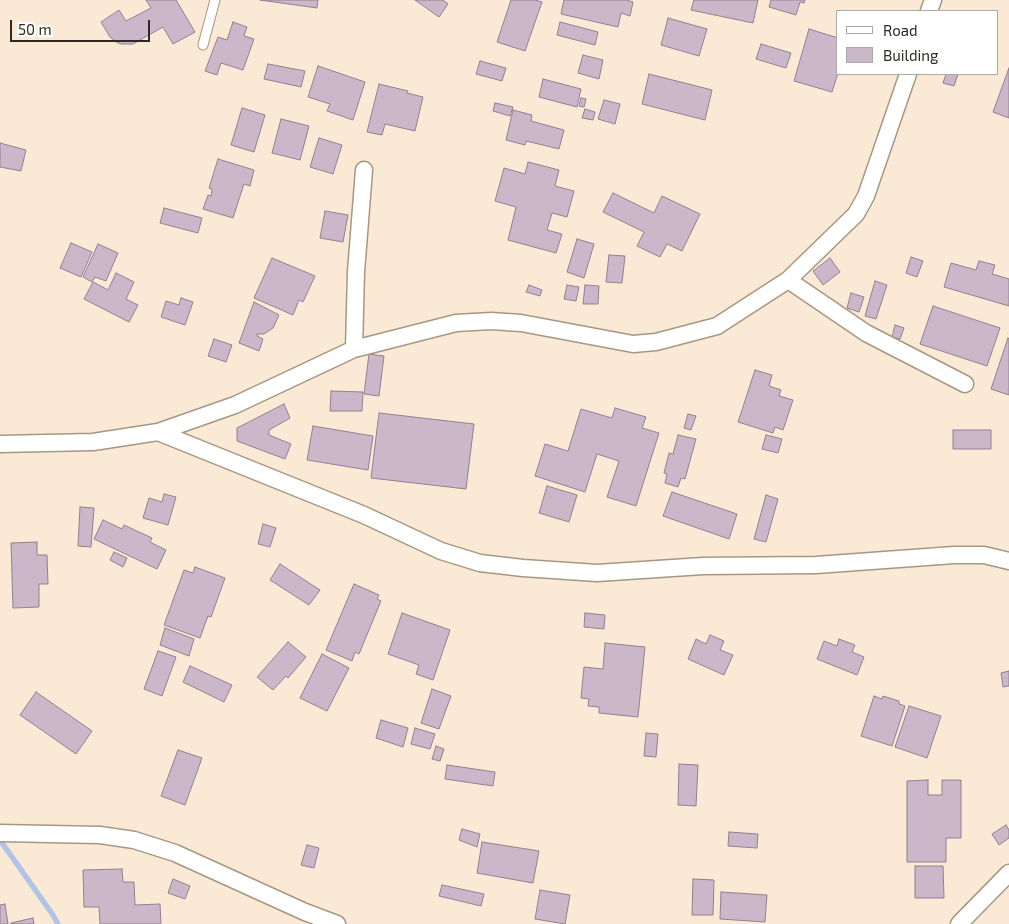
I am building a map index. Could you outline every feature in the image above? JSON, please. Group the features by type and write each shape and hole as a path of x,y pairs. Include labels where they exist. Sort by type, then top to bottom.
{"street":[{"path":"0,444 93,442 158,432 235,405 354,349 456,323 491,321 521,323 633,344 656,342 717,326 788,280 856,214 866,196 908,75"},
{"path":"354,349 356,272 364,170"},
{"path":"788,280 866,333 965,384"},
{"path":"158,432 364,515 441,552 480,563 597,573 703,566 816,564 954,555 984,556 1009,562"},
{"path":"0,833 100,835 134,840 175,853 305,912 337,924"},
{"path":"959,924 1009,873"}],"lane":[{"path":"204,45 215,0"}],"building":[{"path":"146,0 176,0 195,32 173,44 163,27 133,44 121,44 110,37 101,22 119,10 126,21 151,8"},
{"path":"260,0 318,0 317,8"},
{"path":"415,0 443,0 448,4 439,17"},
{"path":"511,0 535,0 542,2 525,51 497,42"},
{"path":"564,0 626,0 633,2 630,16 621,13 618,27 561,14"},
{"path":"694,0 758,0 753,23 691,10"},
{"path":"771,0 805,0 804,3 800,2 796,15 769,7"},
{"path":"668,18 707,29 699,56 661,45"},
{"path":"233,22 247,27 244,36 254,39 243,70 221,63 217,75 205,71 218,37 227,40"},
{"path":"560,22 598,32 595,45 557,35"},
{"path":"809,29 836,37 837,75 832,92 794,81"},
{"path":"761,44 791,53 786,68 756,59"},
{"path":"583,55 603,60 599,79 578,73"},
{"path":"480,61 506,68 502,81 476,74"},
{"path":"268,64 305,71 301,87 264,79"},
{"path":"318,66 365,82 353,120 327,111 330,104 308,97"},
{"path":"1009,68 1009,118 993,112"},
{"path":"649,74 712,90 705,120 642,104"},
{"path":"946,75 958,75 954,86 943,83"},
{"path":"543,79 581,89 577,107 539,97"},
{"path":"379,84 408,91 407,93 423,97 415,131 385,124 382,135 367,132"},
{"path":"581,98 586,99 584,107 579,106"},
{"path":"604,100 620,104 615,124 598,119"},
{"path":"495,103 513,107 510,116 493,111"},
{"path":"242,108 265,115 254,152 231,145"},
{"path":"585,109 595,112 593,120 582,118"},
{"path":"513,110 532,115 531,121 564,130 559,149 526,141 525,145 506,140"},
{"path":"281,119 309,126 300,160 272,153"},
{"path":"319,138 342,145 333,174 310,167"},
{"path":"0,143 26,150 21,171 0,167"},
{"path":"218,159 254,170 250,186 244,184 233,218 203,209 208,195 211,196 212,189 209,188"},
{"path":"528,162 559,170 555,186 574,191 567,217 552,213 547,230 562,234 556,253 508,240 516,207 495,201 504,168 525,174"},
{"path":"613,193 654,213 662,196 700,214 682,251 667,244 660,257 637,246 644,232 603,212"},
{"path":"164,208 202,218 198,233 160,223"},
{"path":"325,211 348,215 343,242 320,238"},
{"path":"577,239 594,244 584,278 567,272"},
{"path":"71,243 92,252 81,277 60,268"},
{"path":"98,244 118,253 106,281 95,277 92,282 83,277"},
{"path":"609,255 625,256 622,283 606,282"},
{"path":"911,257 923,261 917,277 906,273"},
{"path":"272,258 315,276 303,302 299,300 293,315 254,298"},
{"path":"830,258 840,272 823,285 813,271"},
{"path":"979,261 995,265 992,274 1009,279 1009,306 944,287 951,263 976,270"},
{"path":"116,273 134,282 126,299 138,305 129,322 84,299 93,282 108,290"},
{"path":"875,281 887,285 876,319 865,316"},
{"path":"529,285 542,290 540,296 526,292"},
{"path":"567,285 579,287 576,301 564,299"},
{"path":"585,285 599,286 598,304 583,304"},
{"path":"851,293 864,297 859,312 847,308"},
{"path":"181,298 193,302 185,325 161,317 166,301 179,305"},
{"path":"254,302 279,315 273,328 264,334 257,334 257,336 263,339 259,351 239,343"},
{"path":"933,306 1000,328 987,366 920,344"},
{"path":"895,325 904,328 900,339 892,337"},
{"path":"214,339 232,345 226,362 208,356"},
{"path":"1009,339 1009,395 991,389"},
{"path":"369,354 384,356 379,396 364,394"},
{"path":"755,370 772,375 769,386 781,390 779,396 793,400 783,430 775,427 773,433 738,422"},
{"path":"331,391 363,392 362,411 330,411"},
{"path":"284,404 290,418 269,430 269,435 291,444 285,459 237,441 237,428"},
{"path":"615,408 646,417 642,428 659,433 636,506 607,497 619,461 597,454 585,492 535,476 545,444 568,451 581,409 612,418"},
{"path":"379,413 474,424 466,489 371,478"},
{"path":"688,414 696,416 691,430 684,428"},
{"path":"313,426 373,436 368,470 307,460"},
{"path":"953,430 991,430 991,449 953,449"},
{"path":"678,435 696,439 685,479 681,478 678,487 665,483 667,474 664,473 669,453 673,454"},
{"path":"766,435 782,439 778,453 762,449"},
{"path":"547,486 577,495 569,522 539,513"},
{"path":"672,492 737,514 729,539 663,516"},
{"path":"164,494 176,497 168,525 143,518 149,498 162,502"},
{"path":"766,495 778,499 766,542 754,539"},
{"path":"80,507 94,508 91,547 78,546"},
{"path":"103,520 122,529 124,525 152,538 150,542 166,550 157,569 94,539"},
{"path":"263,524 276,528 270,547 258,544"},
{"path":"37,542 37,555 47,555 48,584 39,584 39,607 13,608 11,543"},
{"path":"114,552 127,558 123,567 110,560"},
{"path":"280,564 320,590 309,605 270,580"},
{"path":"195,567 225,578 211,617 208,616 200,638 164,625 184,570 193,573"},
{"path":"354,584 379,595 377,599 381,601 359,654 355,652 352,661 326,650"},
{"path":"402,613 450,630 433,680 416,674 419,665 388,654"},
{"path":"585,613 605,615 604,629 584,627"},
{"path":"165,628 194,639 189,656 160,645"},
{"path":"710,635 724,641 720,650 733,655 724,675 688,659 696,639 706,644"},
{"path":"839,639 855,645 852,652 864,657 857,675 817,659 824,641 837,646"},
{"path":"288,642 306,657 288,678 286,676 273,690 257,677"},
{"path":"605,643 645,647 638,717 599,713 599,707 588,706 589,699 581,698 584,667 603,669"},
{"path":"158,651 176,657 162,696 144,689"},
{"path":"322,654 349,668 327,711 300,698"},
{"path":"190,666 232,685 224,702 183,682"},
{"path":"1009,671 1009,686 1003,687 1001,673"},
{"path":"432,689 451,696 439,729 421,723"},
{"path":"36,692 92,731 76,754 20,715"},
{"path":"874,696 882,699 883,696 899,701 899,704 905,706 892,746 861,736"},
{"path":"909,706 941,716 927,758 895,747"},
{"path":"381,720 408,728 403,747 376,738"},
{"path":"415,728 435,734 430,749 411,744"},
{"path":"646,733 658,734 656,757 644,756"},
{"path":"436,746 444,749 440,761 432,759"},
{"path":"178,750 202,758 185,805 161,796"},
{"path":"679,764 698,765 696,806 678,805"},
{"path":"447,765 495,772 493,786 445,779"},
{"path":"928,780 928,795 942,795 942,780 961,780 961,838 946,838 946,862 907,862 907,781"},
{"path":"1006,825 1009,830 1009,838 999,845 992,834"},
{"path":"462,829 480,834 477,847 459,840"},
{"path":"729,832 758,834 757,848 728,846"},
{"path":"482,842 539,851 533,883 477,873"},
{"path":"307,845 319,848 314,868 301,865"},
{"path":"915,866 943,866 944,898 915,898"},
{"path":"122,869 123,882 134,882 135,905 160,904 161,924 100,924 99,907 84,907 83,870"},
{"path":"173,879 190,886 185,899 168,893"},
{"path":"693,879 714,880 713,915 692,915"},
{"path":"442,885 484,894 481,906 439,896"},
{"path":"540,890 570,895 565,924 535,919"},
{"path":"721,892 767,895 765,922 720,919"},
{"path":"5,904 8,924 0,924 0,905"},
{"path":"33,918 34,924 11,924 11,923"}],"waterway":[{"path":"0,840 58,924"}]}
